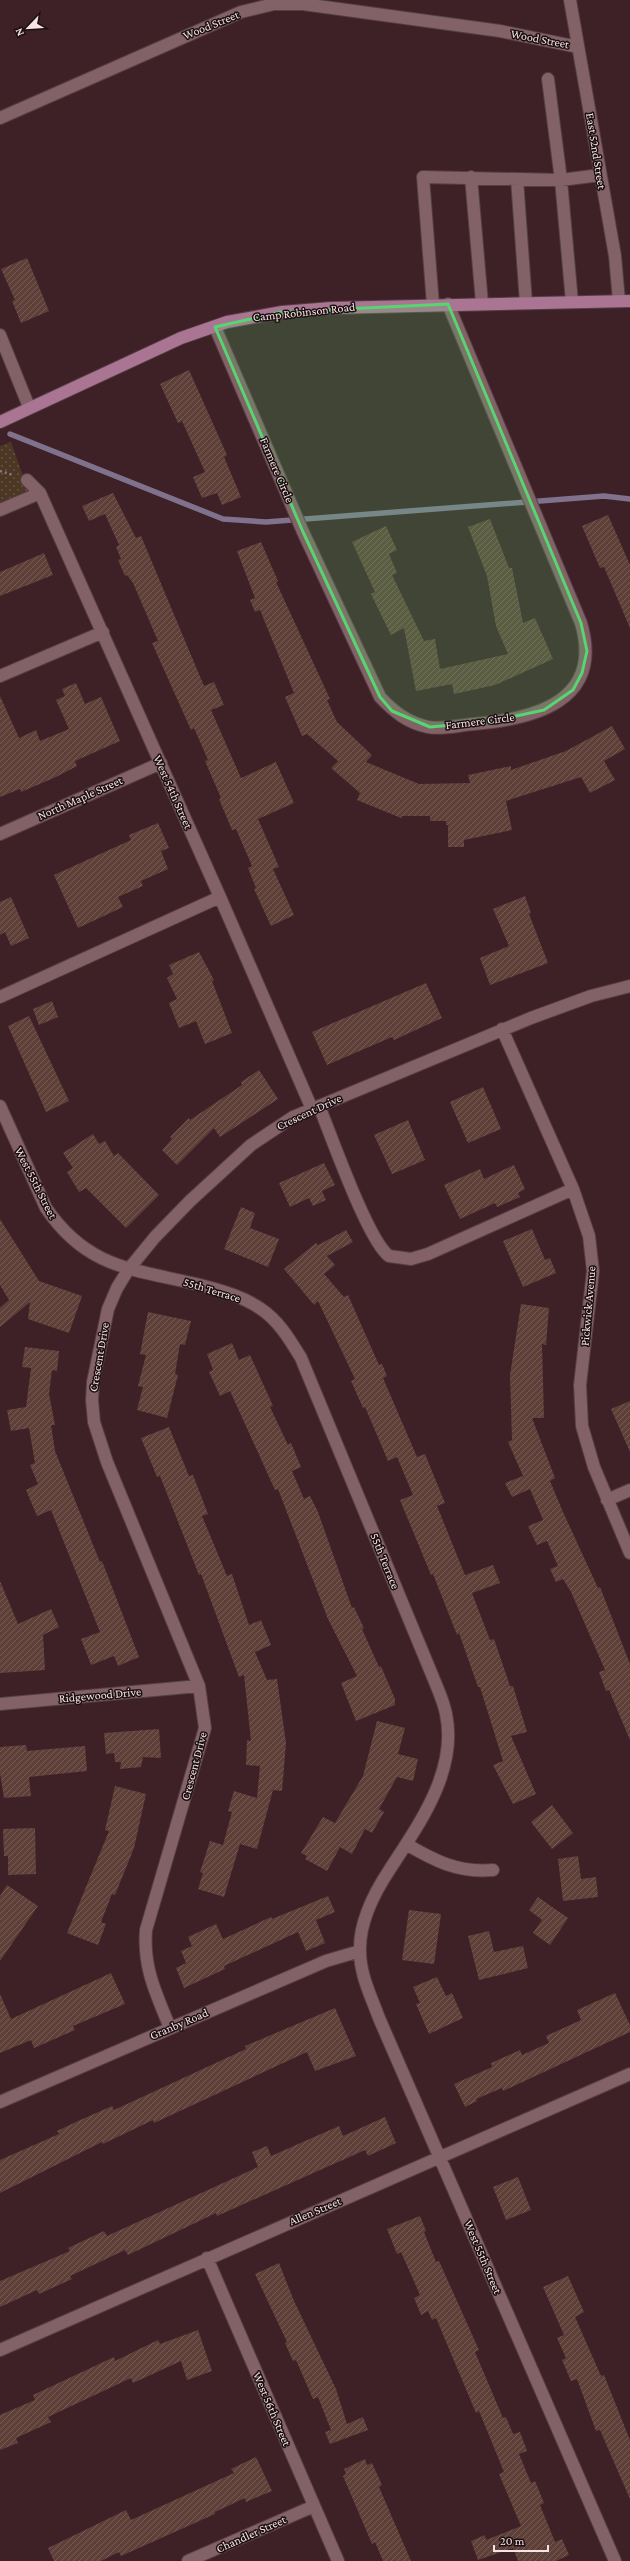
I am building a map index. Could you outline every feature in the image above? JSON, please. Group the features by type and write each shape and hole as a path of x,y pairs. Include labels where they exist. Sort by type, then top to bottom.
{"main road":[{"name":"Camp Robinson Road","path":"0,422 25,409 180,338 226,322 282,312 331,308 433,304 625,301"}],"street":[{"name":"East 52nd Street","path":"570,0 600,175 625,301"},
{"name":"Wood Street","path":"0,118 171,41 241,12 274,4 303,4 500,32 578,47"},
{"path":"548,79 561,180 572,302"},
{"path":"433,304 423,177 561,180 600,175"},
{"path":"472,177 482,303"},
{"path":"518,179 526,303"},
{"name":"Farmere Circle","path":"215,327 294,512 380,697 392,711 410,721 430,727 488,722 544,710 562,700 573,690 582,673 587,651 583,628 448,304"},
{"path":"0,335 25,409"},
{"name":"West 54th Street","path":"27,480 40,493 220,897 377,1242 389,1256 411,1259 428,1254 572,1189"},
{"path":"0,510 40,493"},
{"path":"0,676 103,632"},
{"name":"North Maple Street","path":"0,834 161,763"},
{"path":"0,997 220,897"},
{"name":"Crescent Drive","path":"170,2028 150,1980 145,1952 146,1930 205,1728 199,1686 107,1462 94,1422 92,1400 93,1382 108,1309 128,1270 155,1237 190,1201 251,1145 293,1117 502,1030 591,996 630,986"},
{"name":"Pickwick Avenue","path":"502,1030 572,1189 589,1236 593,1272 580,1385 582,1426 587,1448 630,1553"},
{"name":"West 55th Street","path":"0,1106 30,1177 56,1223 79,1246 95,1256 128,1270"},
{"name":"55th Terrace","path":"128,1270 159,1275 220,1290 248,1302 274,1319 301,1358 446,1713 448,1754 437,1789 372,1900 361,1936 360,1951"},
{"path":"607,1500 630,1490"},
{"name":"Ridgewood Drive","path":"0,1704 199,1686"},
{"path":"406,1844 437,1862 452,1868 467,1871 493,1870"},
{"name":"West 55th Street","path":"360,1951 362,1973 374,2005 615,2561"},
{"name":"Granby Road","path":"0,2102 326,1961 360,1951"},
{"name":"Allen Street","path":"0,2350 207,2258 630,2074"},
{"name":"West 56th Street","path":"207,2258 338,2561"},
{"name":"Chandler Street","path":"188,2561 314,2506"}],"highlighted area":[{"path":"448,304 581,623 587,651 582,673 573,690 544,710 488,722 430,727 392,711 380,697 303,532 215,327 282,312"}],"shaded area":[{"path":"11,442 29,493 0,505 0,446"}],"building":[{"path":"27,258 49,311 21,323 12,301 15,300 1,269"},
{"path":"189,370 227,455 224,457 241,497 222,505 217,493 202,498 193,477 205,472 182,421 178,423 160,384"},
{"path":"113,493 136,538 141,536 204,686 214,682 224,705 211,710 241,778 276,762 294,803 258,819 279,867 273,869 294,915 271,926 254,889 256,888 248,868 252,866 236,829 232,830 219,799 221,798 205,761 208,760 194,728 191,730 152,643 158,641 133,583 127,575 125,576 118,560 121,559 116,547 119,545 105,514 89,521 82,506"},
{"path":"608,515 630,565 630,628 604,567 600,568 582,526"},
{"path":"490,519 509,568 512,568 523,623 535,618 553,659 495,685 454,694 452,684 416,691 404,628 391,635 371,594 375,592 352,542 386,526 397,550 389,554 397,573 392,575 424,641 435,639 440,669 508,654 496,626 487,576 468,527"},
{"path":"261,542 278,581 276,582 330,699 327,700 337,722 372,755 366,762 419,784 470,783 468,775 511,766 511,770 566,751 612,726 625,749 604,761 615,780 590,793 581,777 506,801 512,830 464,840 464,847 448,847 448,825 446,825 446,821 430,821 430,816 402,816 401,818 357,800 360,793 331,768 338,761 307,734 302,736 285,697 294,693 260,610 255,612 250,600 255,598 237,551"},
{"path":"44,553 53,575 0,596 0,572"},
{"path":"76,683 85,704 101,697 120,741 75,761 77,766 56,777 21,792 20,789 0,797 0,696 19,738 36,730 40,741 69,729 56,700 65,696 62,689"},
{"path":"158,823 169,848 161,851 168,869 141,881 143,886 118,897 123,907 78,928 54,875 131,840 129,835"},
{"path":"525,896 531,913 529,914 548,963 490,985 480,958 509,946 493,909"},
{"path":"11,897 29,938 11,946 5,932 0,935 0,902"},
{"path":"199,952 214,980 212,981 232,1033 205,1044 196,1021 179,1028 169,1003 177,999 167,978 173,974 169,965"},
{"path":"426,983 442,1018 394,1040 392,1037 327,1065 312,1032"},
{"path":"52,1001 58,1017 39,1025 33,1009"},
{"path":"29,1016 69,1101 46,1112 8,1026"},
{"path":"259,1070 278,1099 220,1137 214,1128 177,1165 162,1150 172,1139 170,1137 189,1118 190,1120 242,1085 241,1082"},
{"path":"483,1087 501,1129 468,1143 450,1102"},
{"path":"408,1120 425,1160 392,1174 374,1135"},
{"path":"93,1134 99,1144 105,1141 114,1156 118,1153 159,1195 126,1228 86,1188 79,1192 67,1172 73,1168 63,1153"},
{"path":"324,1163 335,1185 322,1191 326,1200 313,1206 309,1198 290,1207 279,1183"},
{"path":"514,1165 525,1189 518,1193 520,1197 497,1207 495,1203 460,1219 444,1185 480,1169 484,1179"},
{"path":"241,1207 255,1213 250,1228 279,1239 268,1267 224,1249"},
{"path":"0,1219 39,1281 82,1296 69,1333 28,1319 30,1302 0,1327 0,1308 9,1300 0,1285"},
{"path":"532,1229 545,1260 550,1258 556,1273 523,1287 503,1241"},
{"path":"346,1230 353,1242 327,1256 335,1265 324,1274 344,1297 348,1295 379,1365 382,1364 387,1376 383,1378 417,1457 425,1454 445,1503 437,1506 465,1575 493,1565 500,1583 472,1593 490,1640 494,1639 510,1686 513,1686 527,1732 511,1736 536,1794 513,1804 493,1765 503,1761 480,1687 478,1687 459,1633 457,1635 433,1574 431,1575 400,1500 413,1495 397,1457 388,1461 365,1407 363,1408 351,1381 355,1379 318,1301 314,1305 284,1269 316,1243 318,1245"},
{"path":"521,1304 549,1308 546,1345 542,1344 544,1418 532,1418 555,1478 550,1481 598,1588 600,1587 630,1664 630,1740 609,1690 606,1691 599,1672 605,1670 571,1592 563,1579 556,1582 550,1569 558,1566 547,1541 537,1545 528,1526 543,1520 530,1489 512,1497 505,1483 523,1476 508,1442 512,1440 510,1375"},
{"path":"148,1312 191,1321 185,1345 180,1344 175,1374 178,1375 167,1418 137,1410 143,1387 138,1386 146,1355 140,1354"},
{"path":"232,1343 239,1360 250,1355 273,1406 270,1407 288,1445 291,1443 301,1467 292,1471 304,1499 310,1496 318,1512 352,1608 354,1607 364,1628 362,1629 379,1667 381,1666 395,1699 395,1705 356,1721 341,1683 357,1676 328,1619 278,1489 275,1490 230,1391 220,1396 209,1372 213,1370 207,1354"},
{"path":"25,1347 59,1351 57,1371 52,1370 49,1394 55,1425 51,1425 55,1451 100,1562 102,1561 139,1657 118,1666 114,1656 91,1665 81,1639 100,1632 51,1510 37,1516 26,1490 38,1484 30,1465 35,1463 29,1428 11,1431 7,1410 26,1407 31,1368 22,1367"},
{"path":"630,1401 630,1452 611,1409"},
{"path":"169,1427 189,1476 193,1475 208,1514 202,1516 227,1576 232,1574 249,1625 261,1620 271,1645 255,1652 267,1680 277,1679 286,1743 282,1791 273,1790 257,1849 240,1844 224,1897 198,1889 203,1873 200,1872 210,1841 223,1845 232,1812 228,1811 234,1791 257,1798 260,1766 246,1765 247,1740 251,1741 244,1675 239,1677 201,1574 199,1575 160,1476 157,1477 141,1438"},
{"path":"0,1581 18,1624 51,1609 59,1627 43,1635 45,1670 0,1673"},
{"path":"377,1721 405,1728 398,1754 418,1759 413,1781 397,1777 379,1809 384,1812 372,1833 365,1829 352,1854 340,1847 327,1871 305,1859 307,1856 301,1853 323,1817 335,1823 363,1776"},
{"path":"159,1729 161,1758 143,1757 141,1767 120,1769 121,1762 115,1762 114,1753 106,1754 104,1733"},
{"path":"26,1745 27,1751 85,1746 87,1771 29,1777 31,1796 4,1798 0,1773 0,1747"},
{"path":"115,1786 146,1794 134,1848 115,1895 112,1894 101,1922 106,1924 98,1945 67,1933 109,1831 105,1830"},
{"path":"552,1805 573,1833 552,1849 531,1822"},
{"path":"35,1828 36,1874 8,1875 8,1856 4,1856 3,1829"},
{"path":"578,1856 581,1879 596,1877 598,1897 563,1901 558,1859"},
{"path":"7,1885 38,1906 0,1961 0,1896"},
{"path":"328,1896 335,1912 316,1920 325,1943 306,1951 298,1932 224,1966 225,1969 184,1988 176,1968 186,1963 181,1951 192,1946 188,1937 216,1924 223,1939 271,1917 272,1919"},
{"path":"538,1897 568,1918 550,1945 533,1933 542,1920 529,1910"},
{"path":"409,1910 441,1914 434,1964 402,1960"},
{"path":"489,1931 494,1952 523,1946 528,1968 479,1980 468,1936"},
{"path":"111,1973 125,2004 73,2026 75,2030 34,2048 31,2040 0,2053 0,1994 11,2019"},
{"path":"437,1977 446,1996 452,1993 463,2018 429,2034 416,2004 420,2003 413,1987"},
{"path":"615,1993 630,2025 630,2032 503,2091 502,2088 476,2099 477,2101 465,2107 454,2084 492,2067 491,2063 520,2050 522,2055 549,2043 546,2036 581,2020 577,2010"},
{"path":"335,2008 356,2056 315,2071 307,2052 154,2123 153,2120 103,2144 102,2142 0,2193 0,2160 59,2134 57,2131 78,2121 112,2106 114,2110 246,2049 245,2046"},
{"path":"385,2117 396,2143 368,2156 365,2150 217,2216 216,2213 128,2255 125,2250 70,2276 72,2279 39,2294 37,2290 0,2307 0,2281 70,2251 68,2248 104,2231 107,2236 258,2167 252,2152 267,2146 271,2156 339,2126 343,2136"},
{"path":"518,2177 531,2210 506,2220 493,2187"},
{"path":"420,2216 426,2231 424,2232 436,2262 439,2261 479,2350 475,2352 503,2418 506,2417 513,2434 520,2432 527,2451 519,2454 531,2483 535,2481 544,2503 540,2505 555,2542 562,2539 569,2555 556,2561 518,2561 513,2548 478,2560 471,2541 485,2535 486,2540 521,2526 499,2474 504,2472 479,2411 476,2413 436,2318 432,2320 428,2311 421,2315 414,2298 420,2295 401,2252 397,2254 387,2229"},
{"path":"279,2263 294,2301 336,2389 347,2424 363,2417 368,2430 330,2444 325,2432 331,2430 318,2397 313,2399 296,2360 293,2361 285,2343 287,2342 255,2274"},
{"path":"568,2276 584,2312 575,2317 601,2376 604,2375 630,2440 630,2499 600,2430 596,2431 577,2379 571,2381 562,2360 566,2358 557,2338 564,2335 543,2287"},
{"path":"198,2330 212,2371 187,2380 181,2361 133,2383 131,2378 48,2417 51,2422 16,2438 18,2443 0,2450 0,2415 35,2400 33,2395 114,2357 115,2361 158,2340 160,2344"},
{"path":"256,2457 272,2491 246,2502 245,2498 215,2512 215,2514 121,2556 119,2552 101,2561 54,2561 48,2548 126,2510 131,2520 234,2473 231,2469"},
{"path":"365,2459 367,2465 372,2463 382,2485 379,2487 411,2561 383,2561 375,2542 372,2544 343,2476 346,2474 344,2469"}],"waterway":[{"path":"10,434 223,519 266,522 604,496 630,499"}]}
